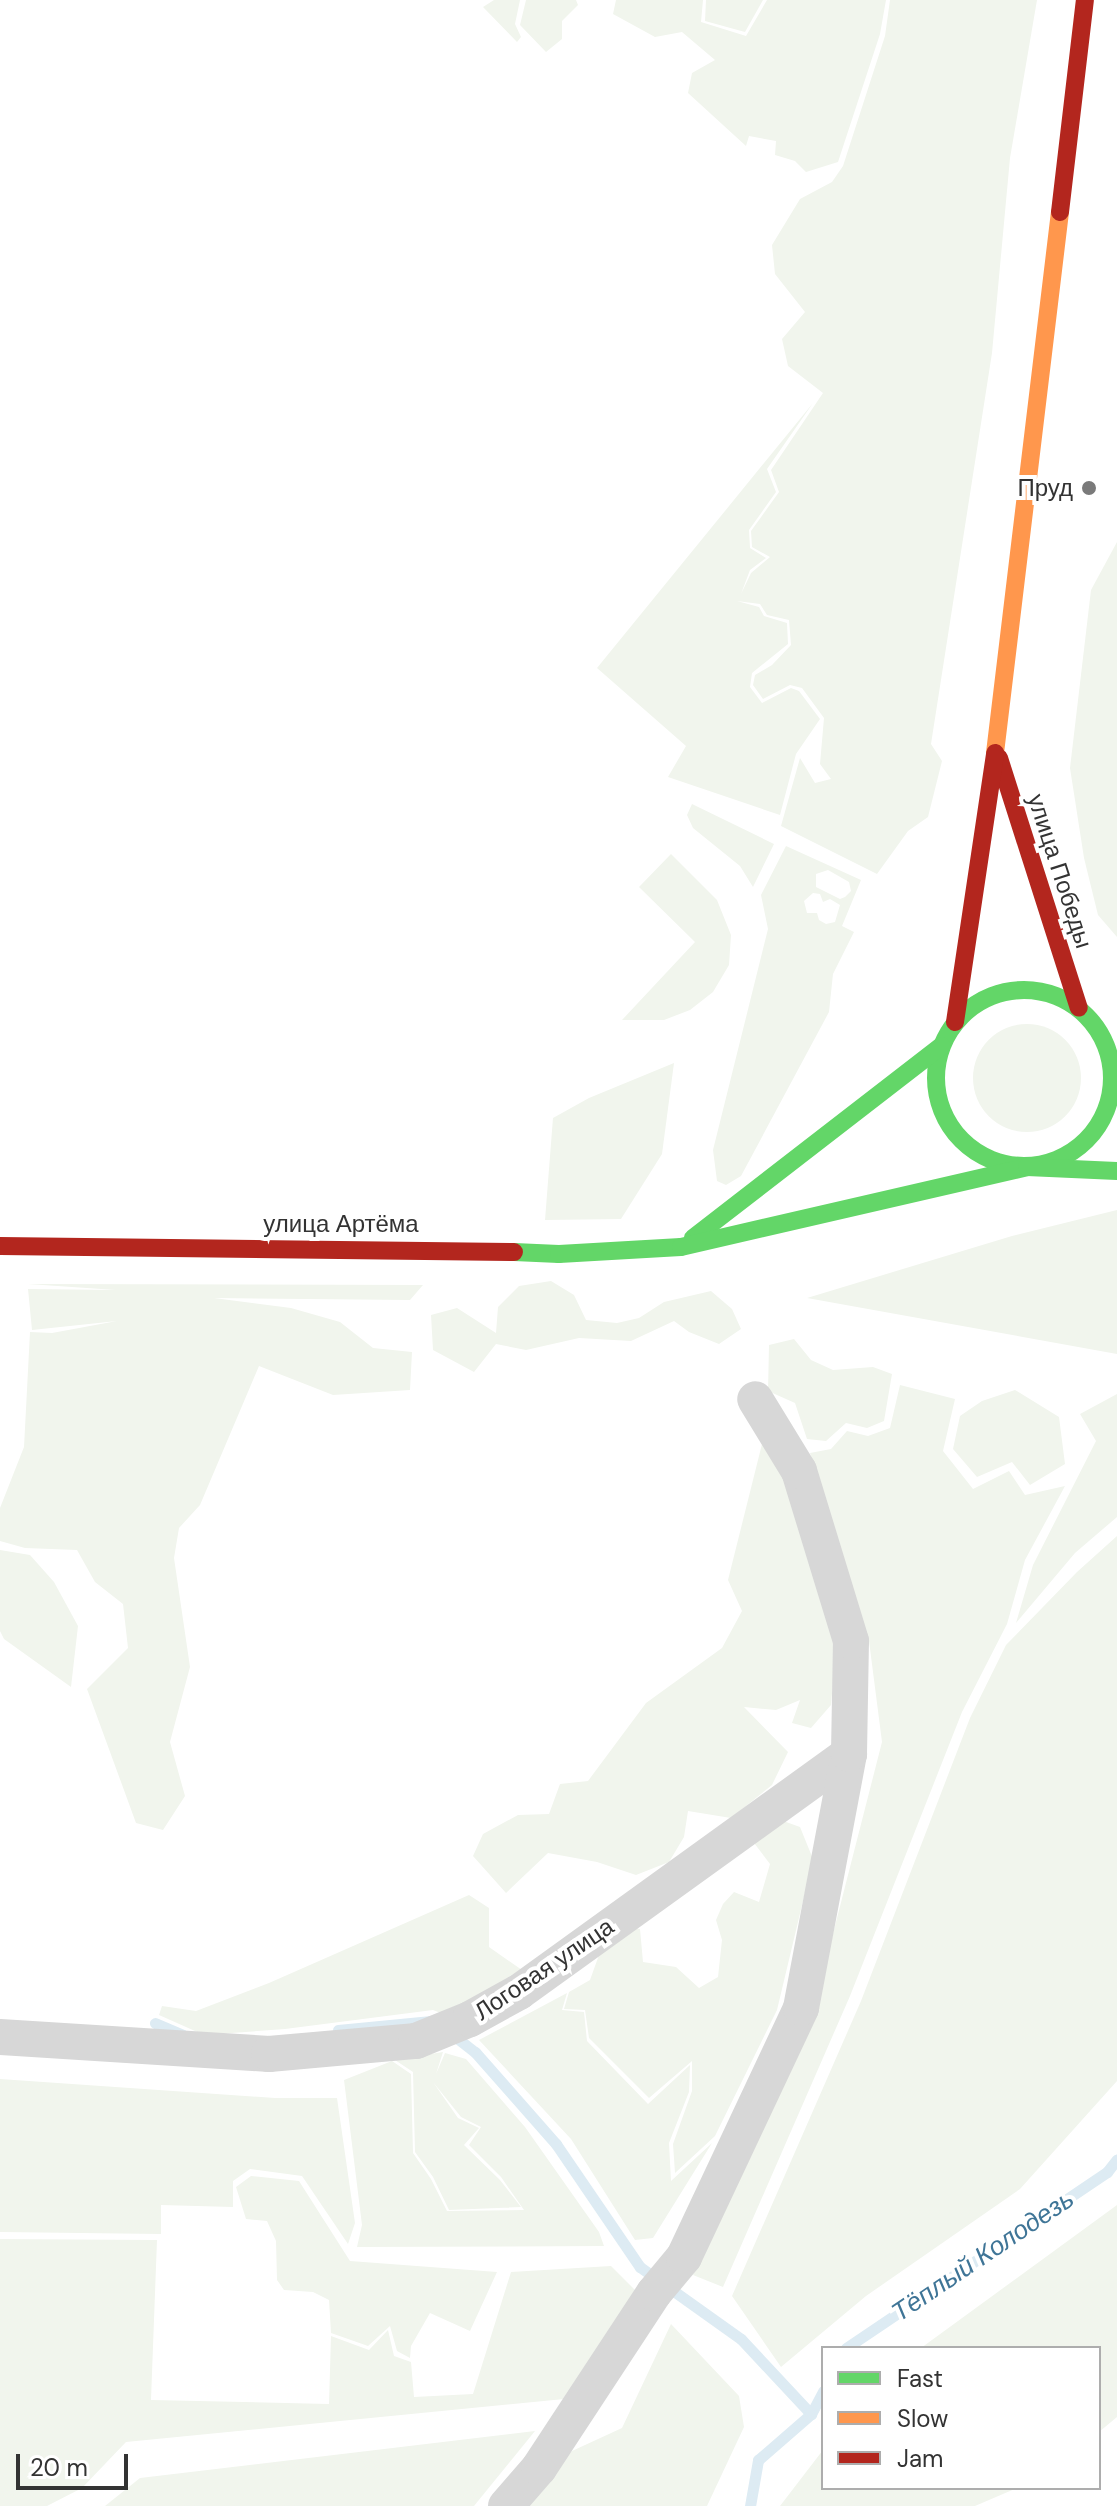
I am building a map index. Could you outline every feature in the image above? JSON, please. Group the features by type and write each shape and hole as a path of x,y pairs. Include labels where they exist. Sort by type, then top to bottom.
{"main road":[{"path":"955,1022 996,748 1085,0"},
{"name":"улица Победы","path":"996,748 1081,1010"},
{"path":"1117,1028 1055,995 1028,990 1000,992 976,1004 955,1022 941,1046 935,1073 938,1101 949,1126 970,1149 997,1163 1117,1171"},
{"path":"1027,1167 1057,1161 1084,1145 1102,1120 1112,1091 1111,1060 1099,1032 1081,1010"},
{"path":"681,1247 941,1046"},
{"name":"улица Артёма","path":"0,1246 451,1249 559,1254 681,1247 1027,1167"}],"street":[{"path":"506,2506 539,2468 654,2293 684,2257 801,2008 849,1754 851,1641 799,1471 755,1399"},
{"name":"Логовая улица","path":"0,2037 269,2054 416,2041 470,2019 519,1992 849,1754"}],"shaded area":[{"path":"494,0 520,0 515,24 521,37 517,42 483,7"},
{"path":"526,0 576,0 578,5 562,21 562,39 546,52 520,25"},
{"path":"616,0 703,0 701,22 746,36 767,0 886,0 880,34 838,162 806,172 795,161 775,155 776,141 749,136 746,146 688,93 692,73 715,60 682,32 655,37 613,14"},
{"path":"706,0 763,0 745,32 705,21"},
{"path":"890,0 1037,0 1010,158 992,353 931,744 942,761 928,817 908,831 877,874 781,826 800,758 815,783 831,779 820,764 824,718 802,688 790,685 763,699 753,685 755,675 772,665 791,645 789,620 767,615 760,604 737,601 759,607 764,616 787,623 788,644 752,673 750,687 762,703 791,688 799,691 820,719 796,754 780,815 668,777 686,746 597,668 813,403 767,469 776,492 749,530 750,548 766,558 750,570 741,594 751,573 770,557 752,547 751,531 779,492 771,470 823,393 788,366 782,339 805,312 775,274 772,245 800,199 832,182 843,166 885,36"},
{"path":"1117,542 1117,937 1098,915 1084,858 1070,768 1091,590"},
{"path":"692,804 774,844 753,887 740,866 693,828 687,815"},
{"path":"786,846 861,880 842,926 854,932 833,974 829,1012 741,1176 726,1185 717,1181 713,1150 768,929 761,895","holes":["828,870 849,882 851,891 845,897 840,899 816,887 816,874","813,893 820,894 823,902 830,899 840,905 835,922 826,924 819,920 817,913 807,913 804,901"]},
{"path":"671,854 717,900 731,935 729,965 713,992 690,1010 664,1020 622,1020 695,942 639,887"},
{"path":"1027,1024 1048,1028 1065,1040 1077,1057 1081,1078 1077,1099 1065,1116 1048,1128 1027,1132 1006,1128 989,1116 977,1099 973,1078 977,1057 989,1040 1006,1028"},
{"path":"674,1063 662,1154 621,1219 545,1220 553,1118 589,1098"},
{"path":"1117,1210 1117,1354 807,1298 1012,1236"},
{"path":"551,1281 574,1295 586,1320 617,1323 639,1318 664,1302 711,1291 732,1309 741,1329 719,1344 689,1332 674,1321 631,1341 579,1338 526,1350 496,1344 474,1372 433,1350 431,1315 457,1308 496,1333 498,1307 519,1286"},
{"path":"28,1284 423,1285 410,1300 214,1298 291,1308 340,1322 373,1348 412,1352 410,1390 333,1395 259,1366 200,1505 179,1528 174,1558 190,1667 170,1742 185,1796 163,1830 136,1823 87,1689 128,1648 123,1604 95,1582 77,1550 25,1548 0,1541 0,1508 24,1447 30,1332 52,1333 117,1321 32,1330 28,1289 116,1290"},
{"path":"794,1339 811,1360 833,1370 873,1367 892,1374 884,1421 867,1428 846,1423 826,1441 807,1439 795,1403 768,1391 769,1345"},
{"path":"900,1385 955,1399 943,1451 973,1489 1009,1471 1025,1495 1065,1486 1025,1560 1007,1624 962,1712 850,1996 723,2287 693,2275 814,2008 882,1742 869,1641 810,1453 831,1449 847,1431 868,1436 890,1428"},
{"path":"1015,1390 1059,1417 1065,1464 1030,1485 1012,1462 977,1477 953,1449 960,1416 982,1401"},
{"path":"1117,1394 1117,1517 1075,1553 1016,1623 1033,1565 1096,1441 1080,1414"},
{"path":"762,1444 783,1469 837,1635 831,1705 811,1728 792,1723 800,1700 776,1710 744,1707 788,1752 772,1785 731,1818 688,1811 684,1837 669,1862 636,1875 597,1862 548,1853 506,1893 473,1856 483,1834 518,1815 549,1814 560,1784 588,1781 646,1703 722,1648 742,1611 728,1580"},
{"path":"1117,1536 1117,2081 1020,2189 866,2296 781,2367 732,2296 861,2001 970,1718 1006,1645"},
{"path":"0,1550 30,1555 54,1582 78,1626 71,1687 4,1639 0,1631"},
{"path":"775,1818 800,1827 813,1859 777,2010 715,2136 675,2173 673,2144 692,2091 692,2061 649,2098 589,2038 585,2010 564,2009 569,1992 590,1980 604,1941 626,1927 640,1929 643,1962 676,1967 699,1988 718,1977 722,1940 716,1920 723,1904 734,1892 759,1902 770,1864 751,1839"},
{"path":"469,1895 489,1908 489,1947 522,1970 451,2017 433,2010 285,2029 204,2035 159,2015 162,2006 196,2011 269,1983"},
{"path":"567,1993 562,2010 584,2012 587,2041 648,2104 690,2065 689,2092 669,2143 671,2181 712,2143 653,2238 635,2240 571,2139 479,2040"},
{"path":"443,2052 436,2074 445,2053 466,2059 525,2127 599,2232 604,2246 357,2247 362,2225 344,2080 392,2061 411,2074 413,2153 447,2211 524,2210 501,2177 469,2145 481,2127 461,2117 433,2082 458,2118 479,2128 464,2145 500,2180 521,2207 449,2210 433,2177 415,2152 413,2072 395,2060"},
{"path":"0,2079 275,2098 337,2098 355,2223 348,2244 302,2176 250,2169 233,2181 233,2207 161,2205 161,2234 0,2232"},
{"path":"251,2176 299,2181 350,2261 497,2272 470,2331 430,2313 411,2346 410,2358 397,2351 390,2326 368,2346 331,2333 329,2300 313,2292 284,2290 277,2280 276,2241 267,2221 246,2219 236,2187"},
{"path":"1117,2205 1117,2417 1101,2430 1101,2346 924,2346"},
{"path":"0,2239 157,2240 151,2400 329,2404 331,2336 369,2350 388,2330 394,2356 411,2362 414,2397 473,2394 511,2272 611,2266 641,2296 564,2399 126,2442 82,2488 47,2506 0,2506"},
{"path":"671,2324 739,2396 744,2427 707,2506 525,2506 572,2451 622,2428"},
{"path":"535,2431 474,2506 105,2506 140,2478"},
{"path":"821,2453 821,2490 1012,2490 975,2506 780,2506"}],"waterway":[{"path":"338,2030 429,2021"},
{"path":"155,2023 183,2035"},
{"path":"453,2035 475,2052 556,2144 640,2267 741,2339 811,2414"},
{"name":"Тёплый Колодезь","path":"849,2346 1107,2172 1117,2159"},
{"name":"Тёплый Колодезь","path":"750,2506 758,2460 811,2414 821,2395"}],"traffic: fast":[{"path":"1024,990 1058,997 1086,1016 1105,1044 1112,1078 1105,1112 1086,1140 1058,1159 1024,1166 990,1159 962,1140 943,1112 936,1078 943,1044 962,1016 990,997 1024,990"},
{"path":"693,1238 941,1046"},
{"path":"514,1252 559,1254 681,1247 1027,1167 1117,1171"}],"traffic: slow":[{"path":"995,753 1060,212"}],"traffic: jam":[{"path":"1060,212 1085,0"},
{"path":"955,1022 995,753"},
{"path":"999,758 1079,1008"},
{"path":"0,1246 514,1252"}],"place":[{"name":"Пруд","path":"1089,488"}]}
